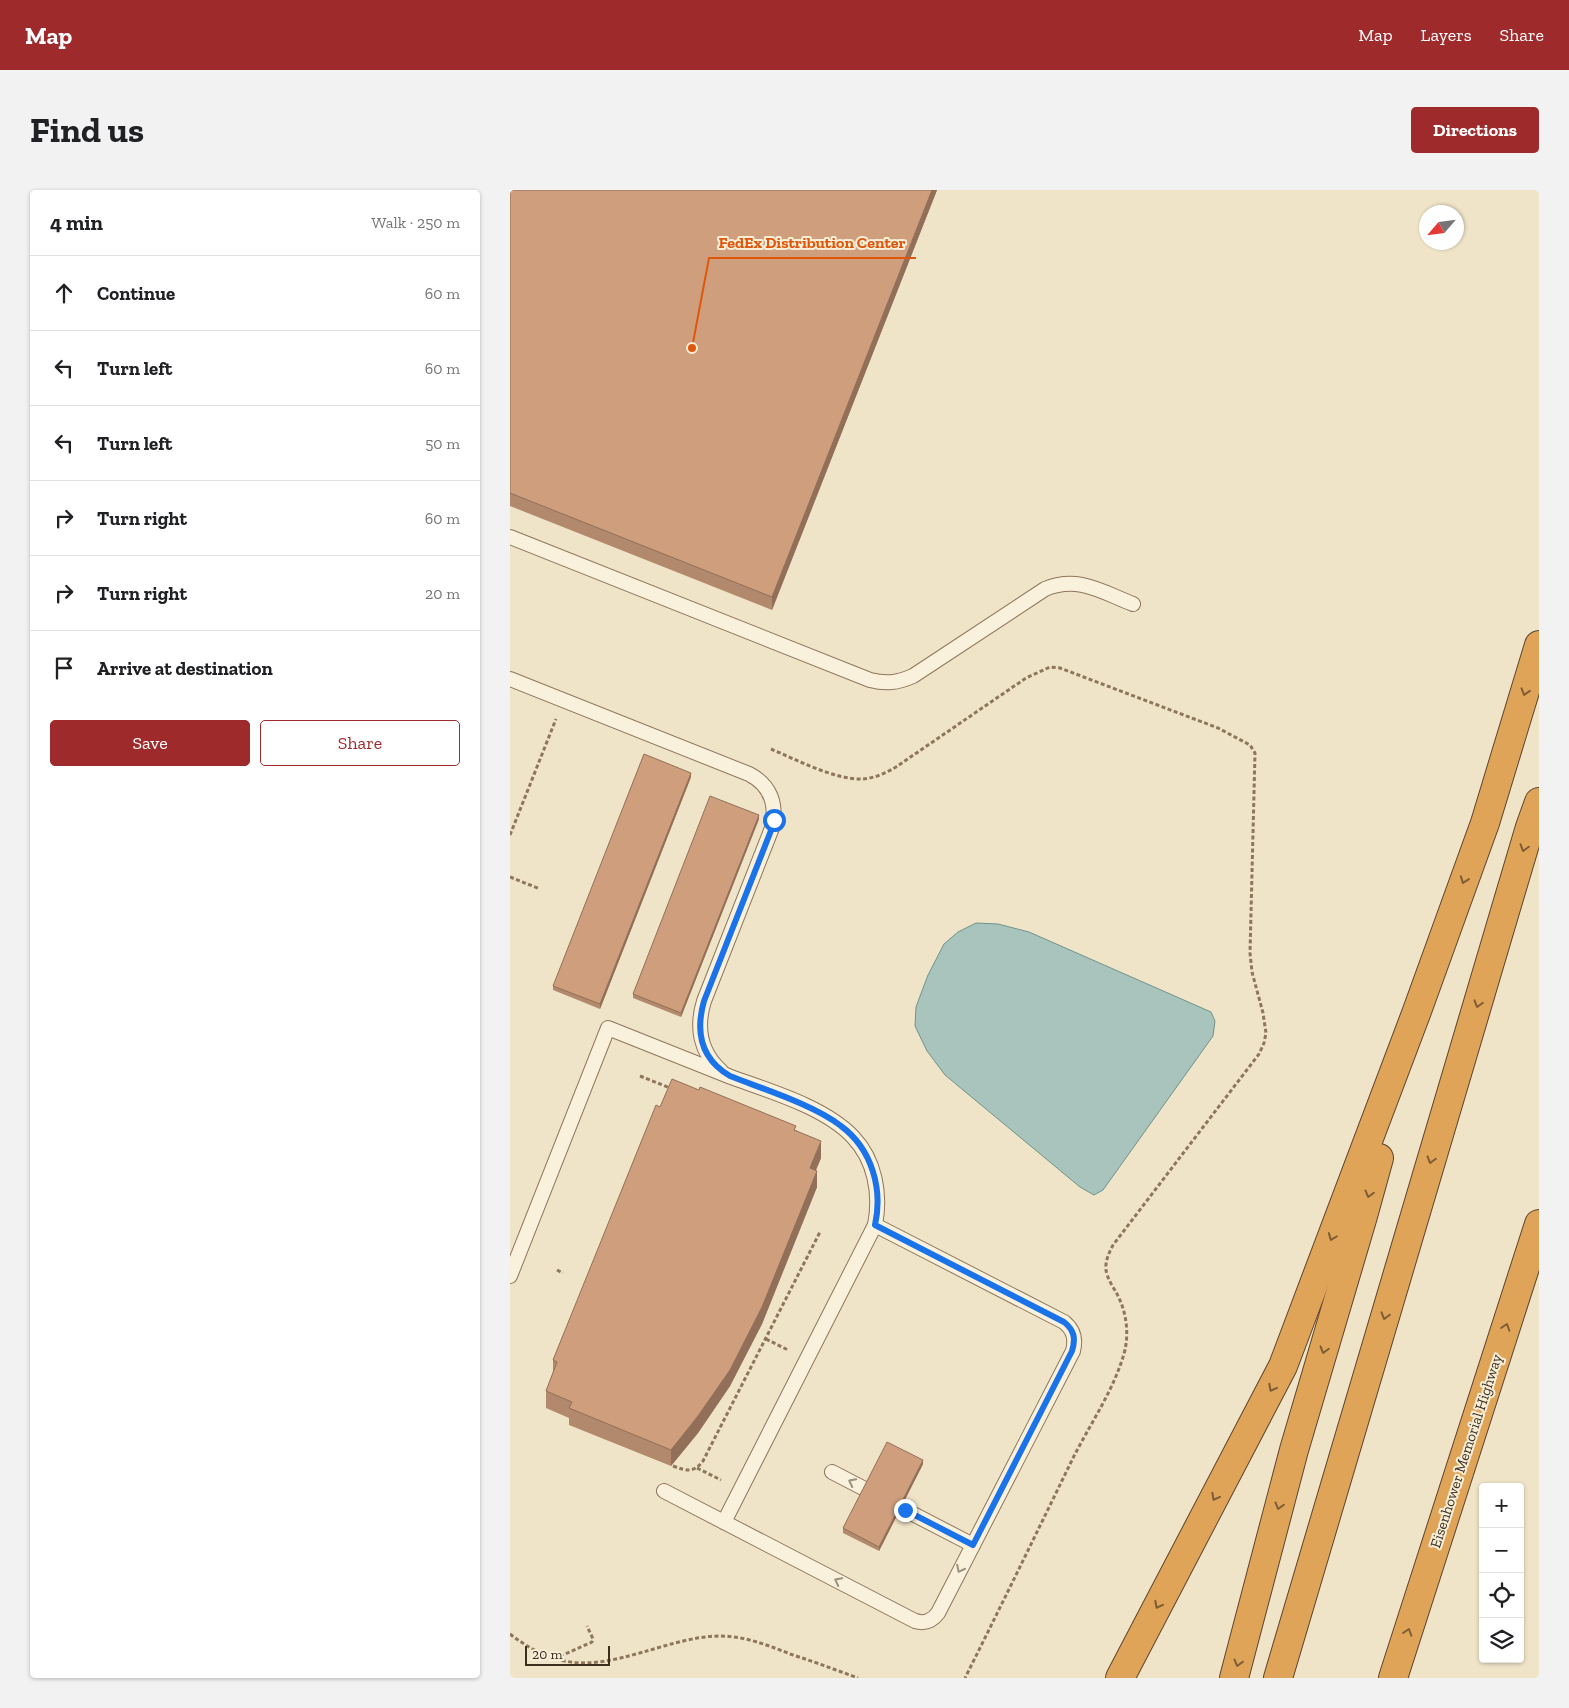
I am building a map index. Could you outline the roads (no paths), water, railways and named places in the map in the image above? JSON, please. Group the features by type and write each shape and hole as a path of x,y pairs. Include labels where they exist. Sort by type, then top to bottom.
{"highway":[{"path":"1120,1678 1283,1366 1417,1011 1485,823 1539,645"},
{"path":"1278,1678 1527,836 1539,802"},
{"path":"1234,1678 1294,1450 1363,1216 1417,1011"},
{"name":"Eisenhower Memorial Highway","path":"1393,1678 1539,1224"}],"lane":[{"path":"510,538 881,683 892,684 913,676 1045,589 1055,585 1075,583 1084,585 1133,604"},
{"path":"510,679 749,774 768,789 774,813 772,828 704,1001 699,1022 706,1054 720,1070 730,1076"},
{"path":"510,1276 608,1028 809,1108 841,1126 854,1138 865,1152 878,1189 879,1208 875,1225 724,1522"},
{"path":"664,1491 921,1623 934,1618 938,1613 1072,1351 1074,1335 1070,1327 1064,1322 875,1225"},
{"path":"832,1472 973,1545"}],"water":[{"path":"976,923 998,924 1029,932 1211,1012 1215,1021 1213,1036 1103,1190 1094,1195 1080,1187 945,1075 927,1051 915,1026 916,1007 928,975 944,944 958,932"}],"place":[{"name":"FedEx Distribution Center","path":"692,348"}]}
